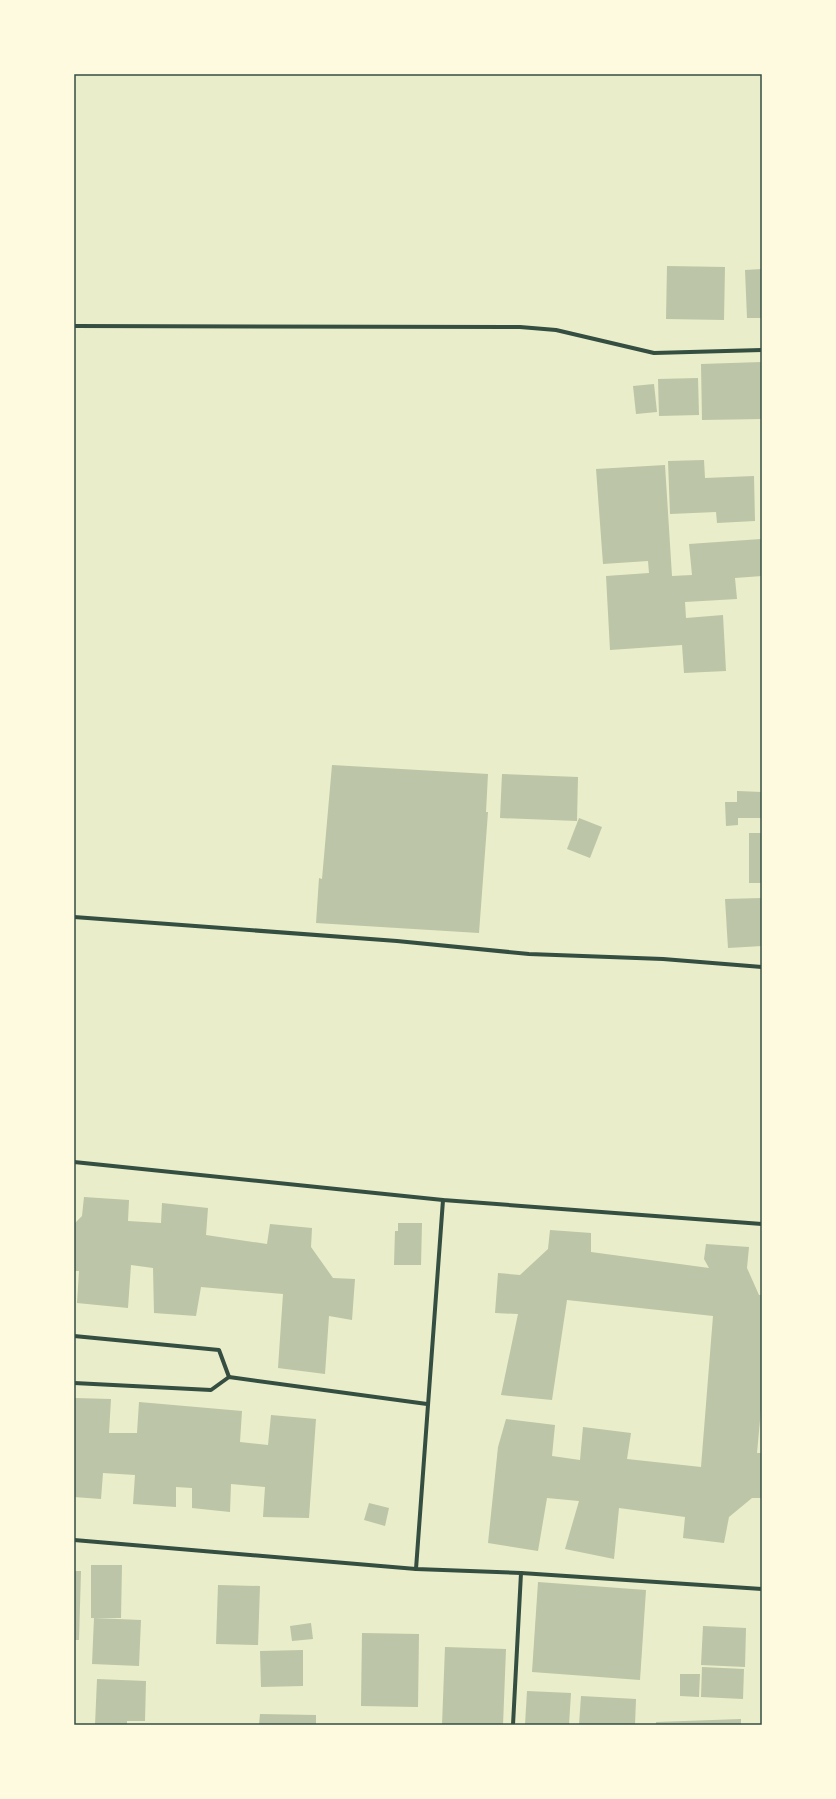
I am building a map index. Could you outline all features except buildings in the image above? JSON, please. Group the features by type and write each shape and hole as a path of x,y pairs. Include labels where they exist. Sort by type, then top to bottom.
{"street":[{"path":"74,326 520,327 556,330 654,353 762,350"},
{"path":"74,917 396,941 529,954 663,959 762,967"},
{"path":"74,1162 443,1200 762,1224"},
{"path":"416,1570 443,1200"},
{"path":"74,1336 219,1350 229,1377"},
{"path":"74,1383 211,1390 229,1377 427,1404"},
{"path":"74,1540 416,1570 521,1573 762,1590"},
{"path":"513,1725 521,1573"}]}
